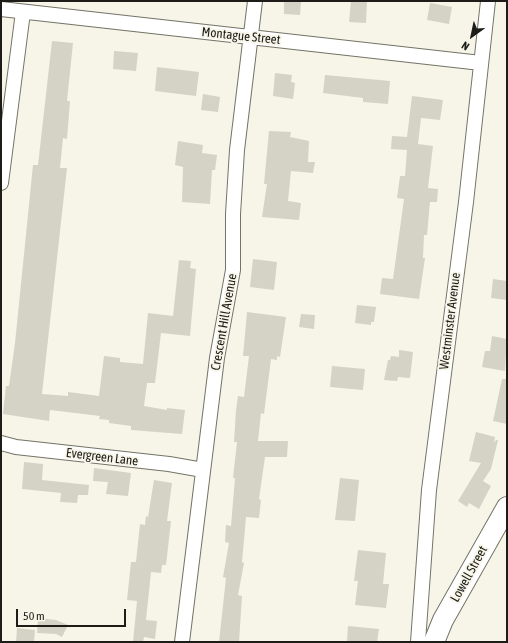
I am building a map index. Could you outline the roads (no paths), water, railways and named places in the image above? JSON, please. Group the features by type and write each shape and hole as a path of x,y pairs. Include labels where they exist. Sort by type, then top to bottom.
{"main road":[{"name":"Lowell Street","path":"434,642 443,620 507,507"}],"street":[{"name":"Crescent Hill Avenue","path":"182,642 217,358 233,270 237,150 255,1"},
{"name":"Westminster Avenue","path":"418,642 429,490 466,202 488,1"},
{"name":"Montague Street","path":"1,9 481,63"},
{"path":"1,182 23,12"},
{"name":"Evergreen Lane","path":"1,443 16,447 169,464 203,470"}]}
